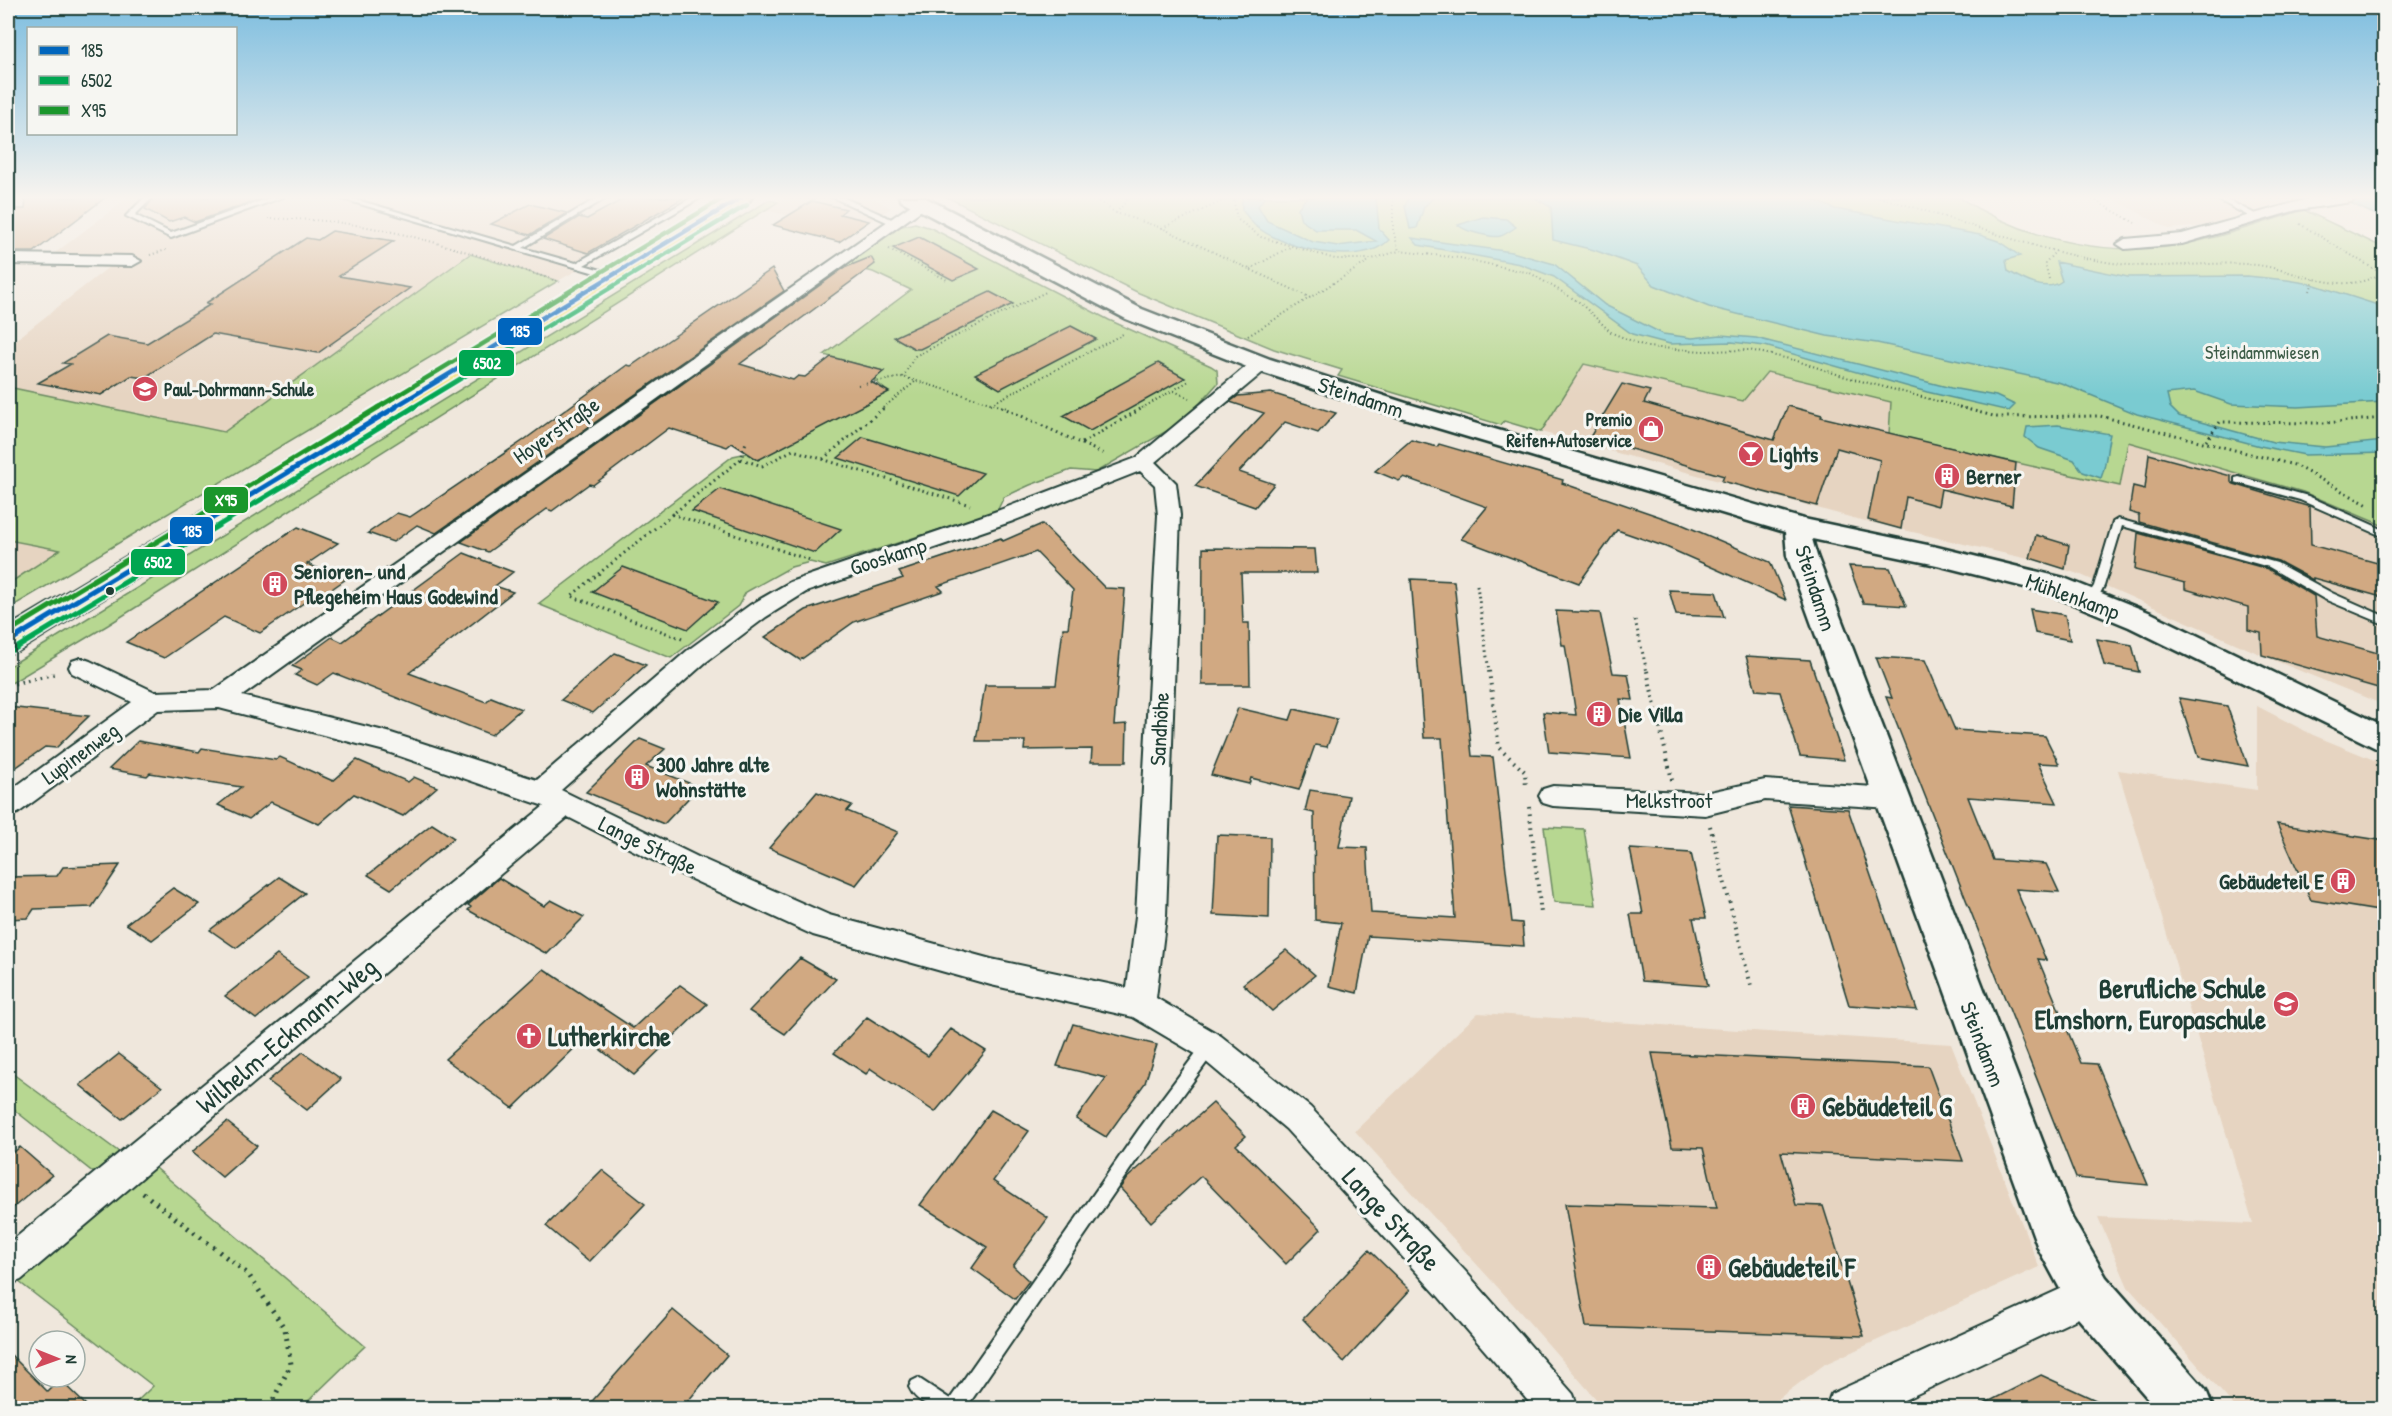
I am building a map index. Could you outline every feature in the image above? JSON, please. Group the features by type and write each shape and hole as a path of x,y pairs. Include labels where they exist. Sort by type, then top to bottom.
{"main road":[{"path":"8,642 633,263"}],"street":[{"name":"Hoyerstraße","path":"219,699 833,263"},
{"name":"Steindamm","path":"1036,263 1134,314 1261,364 1403,410 1800,527 1798,539 1802,556 2054,1232 2089,1294 2188,1408"},
{"name":"Gooskamp","path":"553,798 707,649 758,611 798,587 1005,516 1137,464 1261,364"},
{"name":"Sandhöhe","path":"1137,464 1165,483 1169,515 1151,916 1140,1005"},
{"name":"Mühlenkamp","path":"1800,527 1996,570 2053,585 2140,620 2385,740"},
{"name":"Lange Straße","path":"81,667 152,701 219,699 388,742 553,798 688,865 823,926 991,972 1140,1005 1210,1046 1298,1118 1452,1284 1559,1408"},
{"name":"Lupinenweg","path":"8,806 152,701"},
{"name":"Mühlenkamp","path":"2329,713 2385,728"},
{"name":"Melkstroot","path":"1536,798 1705,804 1765,790 1891,798"},
{"name":"Wilhelm-Eckmann-Weg","path":"8,1267 553,798"},
{"path":"1845,1408 2089,1294"}],"lane":[{"path":"572,263 612,276"},
{"path":"2239,480 2304,498 2385,534"},
{"path":"2091,600 2099,586 2118,522 2273,565 2328,596 2385,620"},
{"path":"955,1408 1139,1143 1210,1046"},
{"path":"918,1387 947,1408"}],"path":[{"path":"497,263 565,283"},
{"path":"915,263 949,281"},
{"path":"1236,263 1311,298"},
{"path":"1250,270 1262,263"},
{"path":"1240,341 1366,263"},
{"path":"1484,263 1530,273 1579,302 1612,333 1647,347 1703,351 1749,350 1794,360 1846,377 1997,417 2100,416 2294,465 2372,507"},
{"path":"2045,263 2049,279"},
{"path":"2112,263 2121,265 2216,263"},
{"path":"2222,263 2259,265 2314,279 2346,283 2374,280 2380,274"},
{"path":"2362,263 2385,275"},
{"path":"2310,291 2314,279"},
{"path":"903,377 915,356 1054,288"},
{"path":"991,404 1134,328"},
{"path":"858,385 903,377 1013,410 1082,443 1137,464"},
{"path":"822,459 916,381"},
{"path":"1082,443 1189,381"},
{"path":"2206,441 2220,422 2325,423 2385,418"},
{"path":"707,649 571,596 741,459 746,442"},
{"path":"741,459 762,466 793,450 1005,516"},
{"path":"672,514 843,571"},
{"path":"1477,585 1499,748 1525,772 1536,798 1541,913"},
{"path":"1635,620 1677,803"},
{"path":"8,685 81,667"},
{"path":"1705,804 1751,986"},
{"path":"118,1174 248,1274 285,1329 291,1364 269,1408"}],"shaded area":[{"name":"Paul-Dohrmann-Schule","path":"114,263 457,263 61,550 8,584 8,346"},
{"name":"Paul-Dohrmann-Schule","path":"500,263 590,263 558,281"},
{"path":"1584,364 1743,401 1767,372 1891,402 1889,433 2119,486 2127,442 2303,492 2384,526 2384,705 2271,659 2081,575 2045,563 1857,519 1541,432"},
{"name":"Berufliche Schule Elmshorn, Europaschule","path":"2257,706 2313,735 2384,764 2384,1408 2236,1408 2128,1287 2098,1217 2253,1224 2118,770 2257,790"},
{"path":"1478,1013 1951,1044 2039,1267 1825,1364 1766,1408 1604,1408 1513,1304 1355,1131"}],"green space":[{"path":"457,263 500,263 558,281 8,609 8,584 60,550 8,540 8,387 224,432"},
{"path":"666,263 681,263 108,625 8,685 8,667"},
{"path":"848,263 999,263 1109,320 1211,366 1217,370 1218,383 1184,421 1096,472 1071,470 1004,497 997,511 826,566 810,562 791,567 746,592 738,606 671,658 538,604 733,456 747,453 758,460 888,392 874,380 883,371 824,355 911,290 873,272 845,265"},
{"name":"Steindammwiesen","path":"1079,263 2384,263 2384,526 2303,492 2128,442 2120,486 1889,434 1891,402 1767,372 1743,401 1584,364 1541,432 1504,421 1501,425 1338,376 1342,370 1274,349 1139,293"},
{"path":"1544,827 1584,829 1596,905 1554,902"},
{"path":"9,1071 119,1152 94,1173 8,1105"},
{"path":"150,1163 365,1346 301,1408 130,1408 153,1386 87,1335 87,1329 80,1329 14,1278"}],"water":[{"path":"1515,263 1554,264 1605,305 1663,334 1692,338 1721,335 1756,338 1951,388 1996,396 2015,405 2009,411 1927,392 1765,346 1732,342 1670,344 1632,334 1554,277"},
{"path":"1629,263 2007,263 2008,271 2035,284 2049,286 2062,281 2056,263 2061,263 2128,277 2247,276 2312,284 2384,307 2384,402 2298,407 2231,404 2194,391 2167,394 2170,407 2179,416 2273,442 2325,447 2384,441 2384,453 2305,455 2260,446 2137,414 2061,383 1877,343 1827,336 1709,307 1654,285 1637,266"},
{"path":"2058,425 2110,434 2101,478 2083,472 2074,460 2039,448 2025,437 2027,427"}],"building":[{"path":"267,263 359,263 339,276 410,288 318,353 213,334 144,378 131,376 101,395 38,383 71,364 63,363 107,336 147,343 211,304 206,303"},
{"path":"856,263 875,264 740,364 793,380 798,376 805,377 831,357 884,371 871,382 889,392 758,460 732,443 727,447 669,428 593,485 589,484 552,511 547,509 488,552 461,542 844,268"},
{"path":"921,263 968,263 979,269 953,280"},
{"path":"772,269 784,291 436,533 417,525 393,542 368,533 397,513 410,517 524,440 627,365 631,366"},
{"path":"990,292 1013,304 920,349 915,349 894,337"},
{"path":"1071,326 1096,339 1000,389 975,374"},
{"path":"1158,363 1185,378 1090,431 1063,416"},
{"path":"1622,384 1650,391 1644,403 1774,440 1788,406 1822,415 1821,417 2016,463 2012,506 1941,489 1938,506 1906,497 1901,529 1868,520 1880,460 1837,448 1817,506 1722,481 1724,476 1590,437"},
{"path":"1271,393 1336,413 1318,433 1285,422 1239,472 1274,484 1255,507 1195,486 1264,413 1230,402 1238,396"},
{"path":"863,437 983,473 959,496 838,458"},
{"path":"1411,440 1437,447 1439,444 1563,480 1562,483 1681,524 1770,562 1786,600 1666,547 1617,530 1579,583 1461,539 1487,507 1404,477 1399,481 1375,471"},
{"path":"2149,454 2231,476 2231,482 2234,484 2310,507 2311,545 2385,565 2385,598 2313,578 2313,580 2278,561 2139,522 2139,515 2129,512 2133,486 2145,489"},
{"path":"720,489 841,529 815,553 692,511"},
{"path":"1042,524 1105,588 1125,589 1114,725 1127,724 1126,762 1091,762 1092,749 1024,750 1025,741 976,741 985,685 1056,685 1063,628 1068,628 1073,590 1036,552 938,586 943,591 854,622 800,660 765,637 806,610 903,578 899,572 1001,538 1003,541"},
{"name":"Senioren- und Pflegeheim Haus Godewind","path":"298,527 338,543 307,564 346,579 316,600 311,598 260,633 224,617 164,658 126,642"},
{"path":"2138,533 2268,569 2314,596 2317,636 2385,655 2385,690 2262,655 2261,633 2248,630 2248,607 2185,589 2185,583 2135,570"},
{"path":"2036,535 2069,545 2065,569 2030,558"},
{"path":"1203,548 1315,549 1317,573 1241,573 1243,623 1249,623 1250,685 1202,685"},
{"path":"464,553 513,572 495,586 513,592 409,673 486,702 491,697 521,709 491,735 334,673 317,685 295,675 302,670 292,666 332,637 342,642"},
{"path":"1849,566 1890,568 1906,606 1863,603"},
{"path":"623,567 718,602 688,629 592,592"},
{"path":"1411,579 1454,581 1472,756 1493,757 1512,922 1522,923 1524,946 1368,936 1357,993 1329,986 1341,923 1315,920 1314,813 1305,811 1310,790 1349,796 1339,847 1367,848 1371,913 1455,918 1442,738 1424,738"},
{"path":"1669,590 1716,592 1724,617 1676,615"},
{"path":"2030,609 2065,615 2070,640 2035,633"},
{"name":"Die Villa","path":"1556,611 1600,613 1613,673 1628,674 1633,700 1620,699 1631,758 1549,752 1543,712 1576,715 1565,645 1562,645"},
{"path":"2097,639 2132,645 2139,672 2104,665"},
{"path":"615,653 646,665 593,713 561,700"},
{"path":"1746,656 1810,660 1844,760 1800,756 1780,692 1756,690"},
{"path":"1876,657 1925,660 1955,730 2045,736 2059,764 2038,763 2057,803 1968,797 1993,860 2046,864 2059,892 2016,889 2046,960 2038,959 2081,1063 2097,1064 2148,1185 2076,1178 1886,697 1892,698"},
{"path":"2179,698 2227,706 2248,766 2198,757"},
{"path":"8,707 89,716 56,748 45,747 8,773"},
{"path":"1238,708 1290,720 1294,709 1337,719 1327,747 1315,745 1299,790 1251,778 1249,784 1211,775"},
{"name":"300 Jahre alte Wohnstätte","path":"640,739 665,749 646,766 699,787 664,824 586,792"},
{"path":"138,741 199,752 202,748 276,760 280,757 333,781 357,760 408,782 414,777 437,787 403,816 354,794 319,824 271,802 249,819 218,805 241,787 150,773 147,776 109,769"},
{"path":"817,792 852,805 847,811 898,832 856,885 769,848"},
{"path":"1788,805 1848,809 1917,1010 1849,1005"},
{"path":"432,824 454,838 391,889 368,875"},
{"name":"Gebäudeteil E","path":"2277,824 2385,841 2385,912 2311,900"},
{"path":"1217,835 1270,837 1269,918 1213,915"},
{"path":"1630,849 1691,853 1706,918 1693,918 1708,986 1642,981 1630,914 1643,914"},
{"path":"120,865 92,907 34,909 28,918 8,919 8,877 57,876 63,867"},
{"path":"279,877 305,893 236,948 210,930"},
{"path":"499,878 544,906 551,900 584,917 547,954 468,910 471,907 468,905"},
{"path":"173,888 199,904 152,940 126,924"},
{"path":"1286,950 1315,975 1272,1011 1243,984"},
{"path":"277,955 308,977 256,1019 225,996"},
{"path":"800,958 836,979 785,1034 749,1011"},
{"name":"Lutherkirche","path":"544,969 633,1028 680,985 707,1004 634,1075 585,1038 513,1108 445,1059"},
{"path":"867,1017 928,1056 951,1029 986,1051 935,1112 871,1069 866,1074 834,1053"},
{"path":"1073,1024 1157,1045 1145,1083 1106,1137 1076,1119 1106,1078 1057,1066"},
{"path":"303,1052 341,1079 307,1110 268,1081"},
{"path":"1652,1053 1928,1066 1963,1161 1781,1152 1796,1205 1823,1206 1864,1336 1586,1327 1565,1204 1717,1208 1703,1148 1672,1147"},
{"path":"119,1054 162,1087 122,1119 80,1085"},
{"path":"1213,1103 1246,1136 1236,1145 1321,1229 1286,1264 1201,1176 1151,1222 1120,1188 1127,1178"},
{"path":"991,1110 1029,1131 993,1181 1048,1218 1013,1266 1029,1281 1015,1299 972,1268 987,1247 920,1205"},
{"path":"227,1122 257,1146 222,1177 192,1152"},
{"path":"20,1147 52,1175 8,1212 8,1157"},
{"path":"602,1170 645,1204 589,1262 546,1226"},
{"path":"1369,1250 1410,1290 1344,1362 1303,1319"},
{"path":"673,1310 727,1355 682,1408 586,1408"},
{"path":"8,1352 27,1371 27,1389 45,1389 48,1392 51,1389 69,1389 89,1408 8,1408"},
{"path":"2041,1375 2113,1408 1976,1408"}],"transit line":[{"name":"X95","path":"8,632 616,263"},
{"name":"185","path":"8,642 633,263"},
{"name":"6502","path":"13,650 651,263"}],"place":[{"name":"Paul-Dohrmann-Schule","path":"145,389"},
{"name":"Premio Reifen+Autoservice","path":"1651,429"},
{"name":"Lights","path":"1751,454"},
{"name":"Berner","path":"1947,476"},
{"name":"Senioren- und Pflegeheim Haus Godewind","path":"275,584"},
{"name":"Die Villa","path":"1599,714"},
{"name":"300 Jahre alte Wohnstätte","path":"637,777"},
{"name":"Gebäudeteil E","path":"2343,881"},
{"name":"Berufliche Schule Elmshorn, Europaschule","path":"2286,1004"},
{"name":"Lutherkirche","path":"529,1036"},
{"name":"Gebäudeteil G","path":"1803,1106"},
{"name":"Gebäudeteil F","path":"1709,1267"}]}
